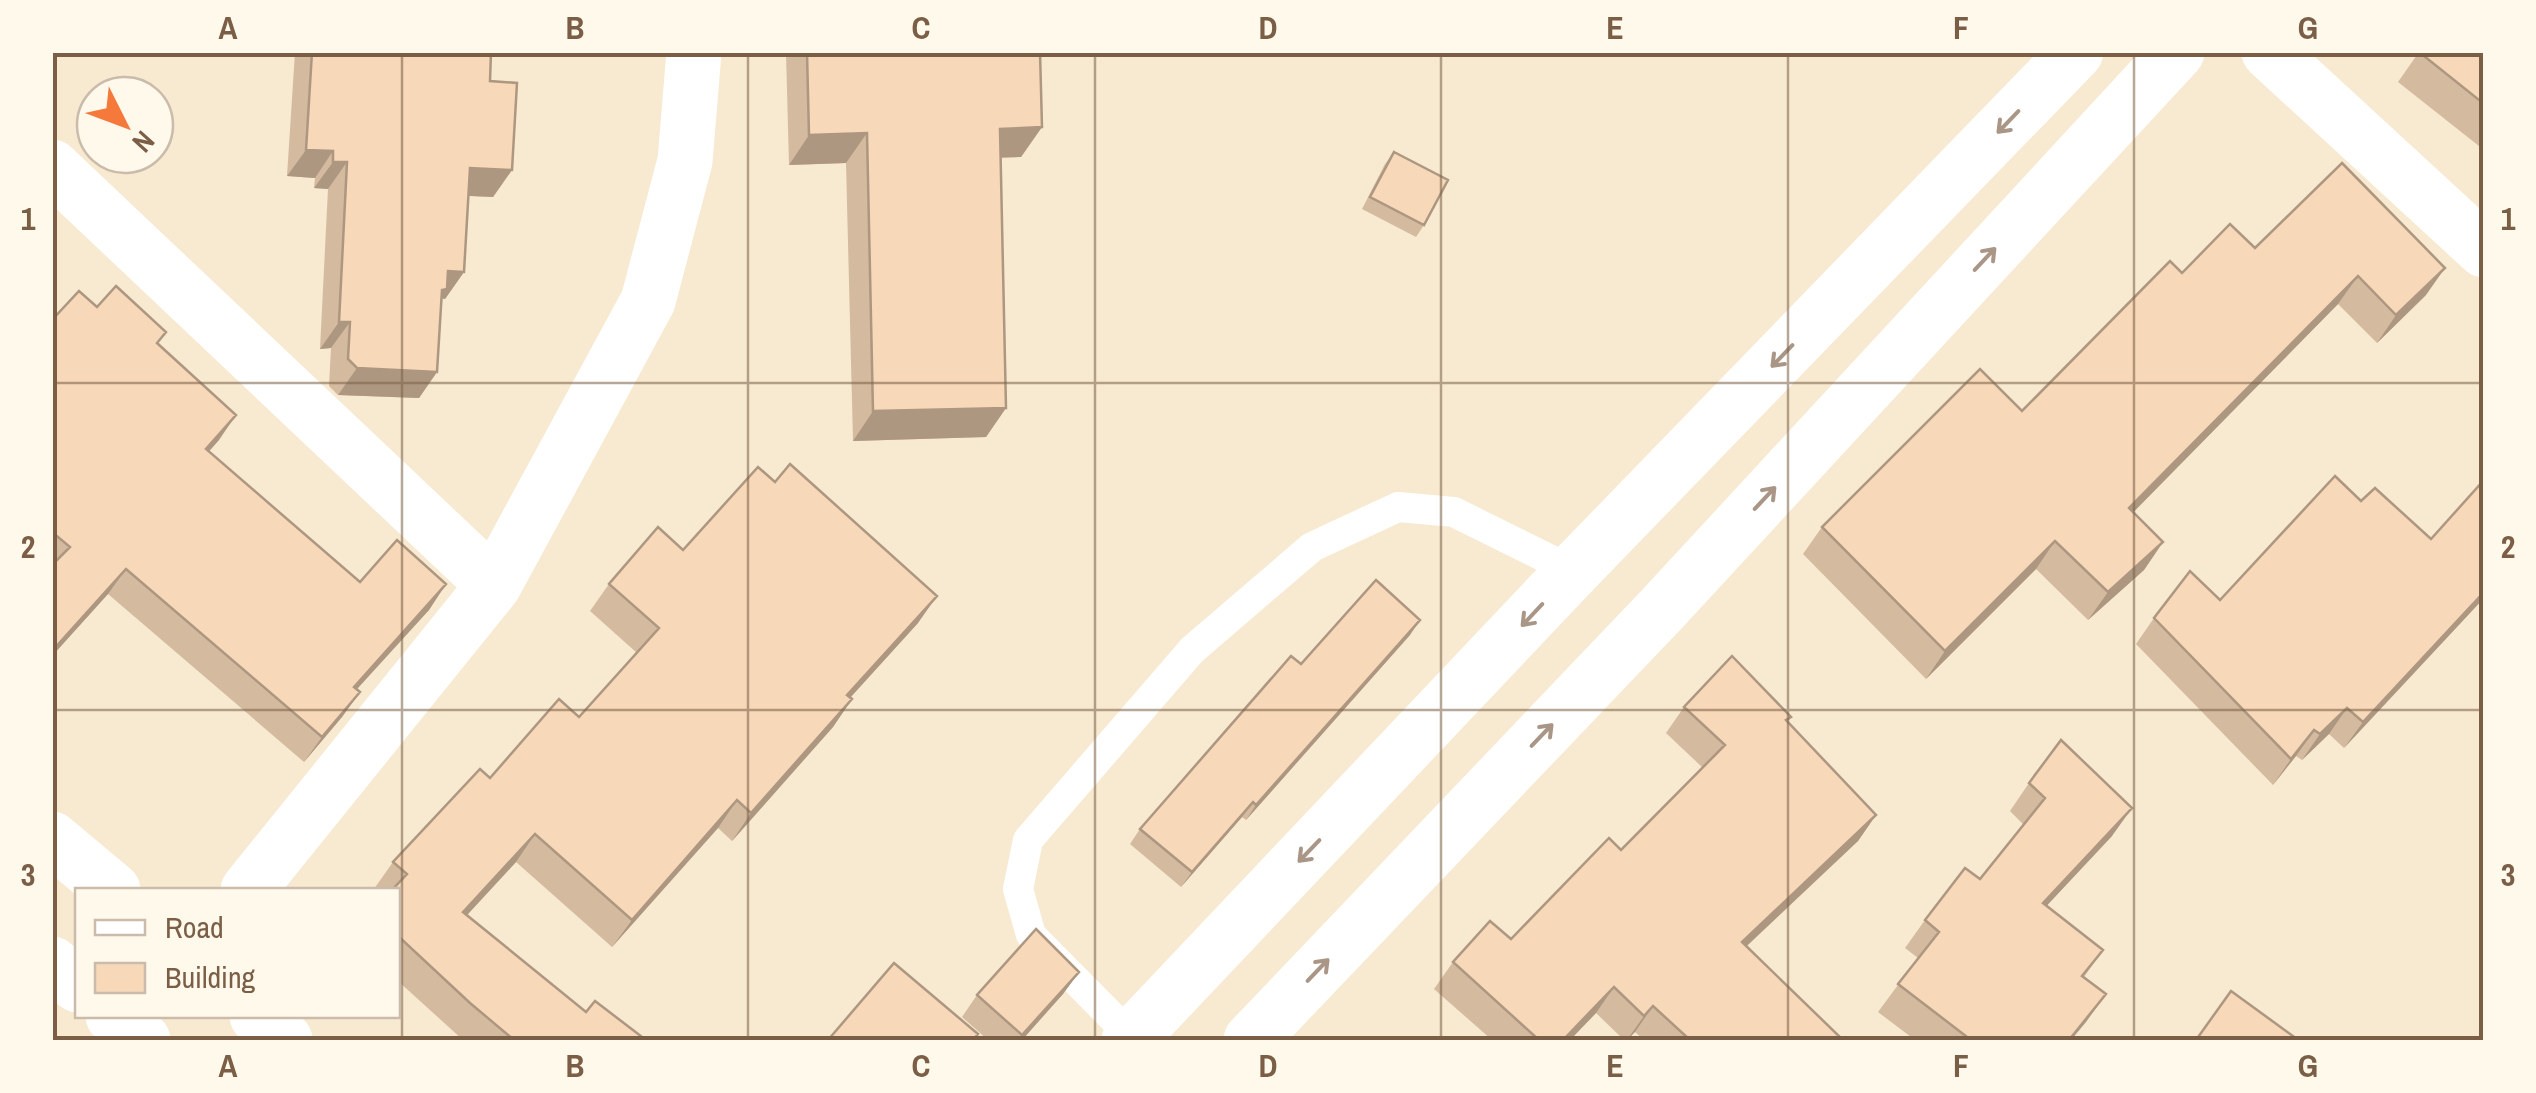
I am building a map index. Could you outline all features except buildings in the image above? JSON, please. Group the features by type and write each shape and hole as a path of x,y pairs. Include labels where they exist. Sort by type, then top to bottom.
{"street":[{"path":"250,888 494,586 648,300 684,162 694,52"},
{"path":"1130,1039 1573,571 2076,52"},
{"path":"1251,1040 1662,609 2177,52"},
{"path":"2269,52 2484,250"},
{"path":"52,167 494,586"},
{"path":"52,838 111,888"},
{"path":"52,964 75,983"},
{"path":"116,1018 144,1040"},
{"path":"259,1018 286,1040"}],"lane":[{"path":"1130,1039 1031,935 1018,889 1028,840 1192,650 1312,547 1398,507 1454,512 1573,571"}],"shaded area":[{"path":"53,53 2483,53 2483,1040 53,1040"}]}
